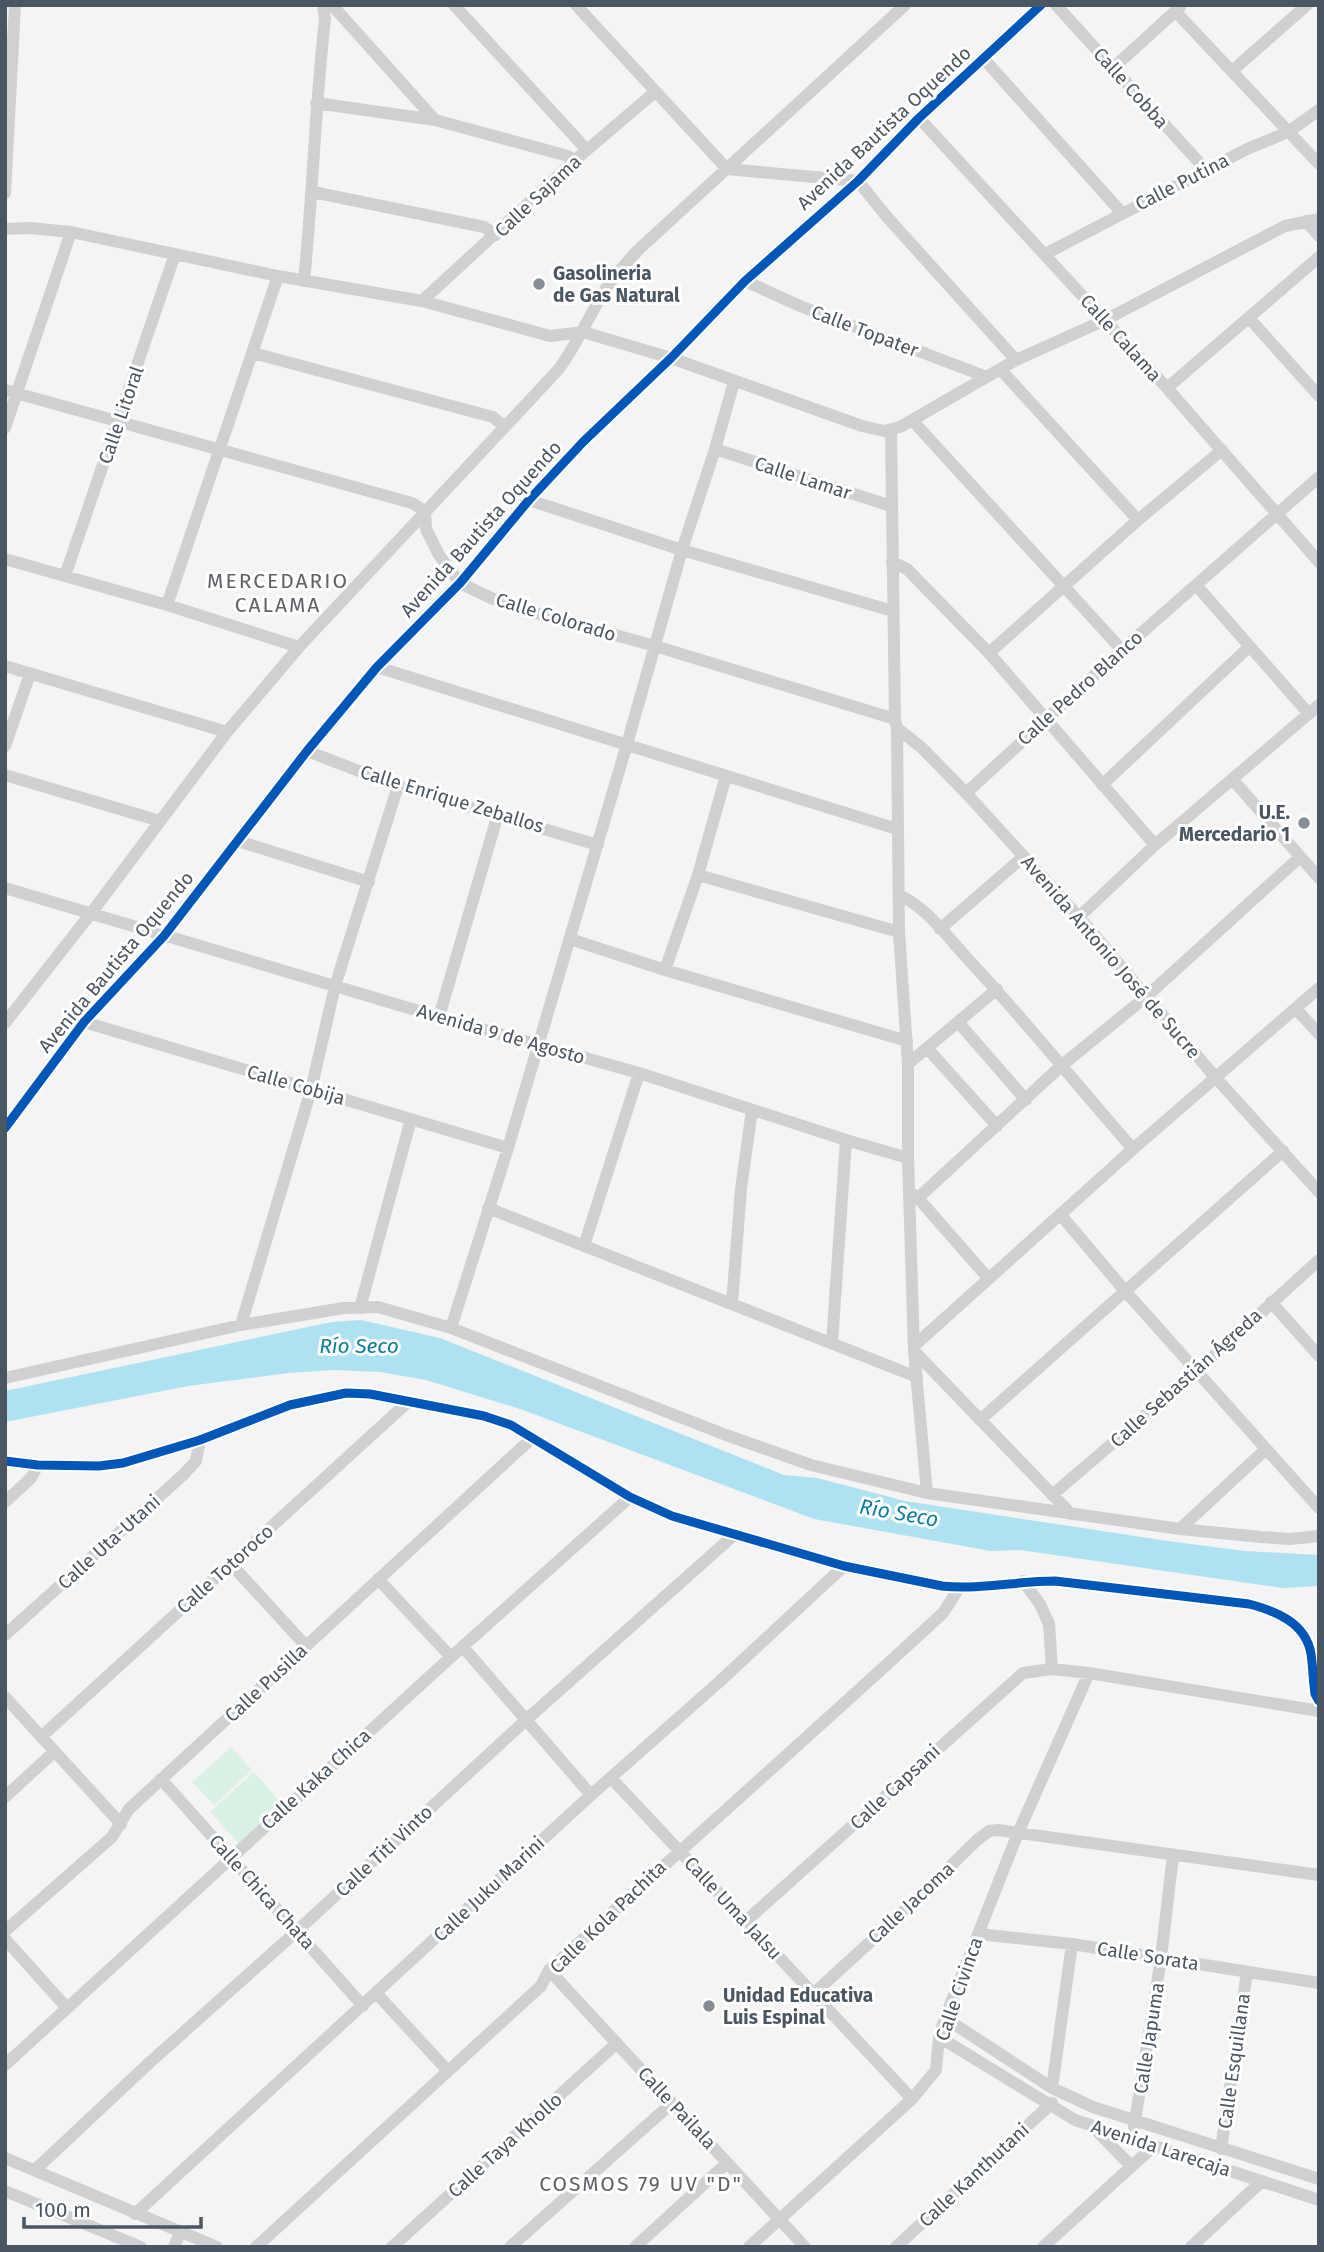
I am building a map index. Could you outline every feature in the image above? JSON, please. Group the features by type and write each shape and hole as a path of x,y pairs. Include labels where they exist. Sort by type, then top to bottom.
{"street":[{"path":"5,193 9,34 15,5"},
{"path":"304,281 313,192 316,103 325,19 323,5"},
{"path":"332,5 435,120"},
{"path":"454,5 587,150"},
{"path":"576,5 727,169 858,181 1016,360"},
{"path":"5,1023 227,732 299,647 558,370 583,332 601,295 636,252 905,5"},
{"name":"Avenida Bautista Oquendo","path":"5,1128 84,1022 164,936 307,751 377,667 460,583 529,500 583,442 671,358 745,281 858,181 919,118 1041,5"},
{"name":"Calle Cobba","path":"1056,5 1206,170"},
{"path":"1232,71 1307,5"},
{"path":"1113,68 1178,8 1232,71 1319,164"},
{"path":"984,58 1122,213"},
{"name":"Calle Sajama","path":"422,301 574,161 655,92"},
{"path":"316,103 435,120 568,156 574,161"},
{"name":"Calle Putina","path":"1045,254 1206,170 1272,137 1288,132 1319,110"},
{"name":"Calle Calama","path":"919,118 1167,388 1319,562"},
{"path":"313,192 484,226 496,235"},
{"path":"5,229 71,232 278,276 422,301 550,336 583,332 671,358 862,426 884,431 912,420 1016,360 1105,320 1284,226 1312,220 1319,236"},
{"path":"5,428 11,392 71,232"},
{"name":"Calle Litoral","path":"65,576 175,254"},
{"path":"1167,388 1319,257"},
{"path":"167,604 278,276"},
{"name":"Calle Topater","path":"745,281 800,306 987,377"},
{"path":"1249,318 1319,396"},
{"path":"253,353 493,417 505,427"},
{"path":"1000,369 1139,520"},
{"path":"451,1328 508,1148 682,550 734,382"},
{"path":"11,392 412,503 425,511"},
{"path":"912,420 1122,650"},
{"path":"891,430 897,830 908,1064 908,1158 914,1195 914,1348 928,1493"},
{"name":"Calle Lamar","path":"715,449 891,506"},
{"path":"989,653 1222,450"},
{"name":"Calle Pedro Blanco","path":"966,793 1122,650 1319,477"},
{"path":"529,500 682,550 892,611"},
{"path":"425,511 426,529 439,555 460,583"},
{"path":"5,559 167,604 299,647"},
{"path":"892,562 907,569 989,653 1155,845"},
{"name":"Calle Colorado","path":"460,583 521,609 655,646 896,723"},
{"path":"1079,917 1155,845 1314,709 1250,647 1196,585"},
{"path":"1102,785 1250,647"},
{"path":"5,666 227,732"},
{"path":"377,667 897,830"},
{"path":"5,746 30,674"},
{"name":"Avenida Antonio José de Sucre","path":"896,723 966,793 1079,917 1216,1078 1319,1192"},
{"name":"Calle Enrique Zeballos","path":"307,751 398,786 598,845"},
{"path":"5,775 160,821"},
{"path":"665,970 698,875 726,776"},
{"path":"1233,780 1319,878"},
{"path":"241,1325 312,1090 335,986 398,786"},
{"path":"439,1017 498,814"},
{"path":"238,841 369,882"},
{"path":"940,929 1023,857"},
{"path":"914,1195 997,1126 1061,1066 1147,996 1300,857"},
{"path":"698,875 900,933"},
{"name":"Avenida 9 de Agosto","path":"5,888 439,1017 639,1073 908,1158"},
{"path":"899,895 911,902 940,929 997,989 1133,1149"},
{"path":"570,939 665,970 907,1041"},
{"path":"914,1348 1133,1149 1319,988"},
{"path":"908,1064 997,989"},
{"path":"1296,1009 1319,1034"},
{"name":"Calle Cobija","path":"84,1022 508,1148"},
{"path":"958,1022 1026,1100"},
{"path":"927,1048 997,1126"},
{"path":"584,1246 639,1073"},
{"path":"732,1304 741,1189 752,1110"},
{"path":"360,1308 411,1119"},
{"path":"832,1343 846,1140"},
{"path":"980,1420 1283,1151"},
{"path":"914,1195 988,1278"},
{"path":"488,1208 917,1377"},
{"path":"1060,1214 1265,1450 1319,1508"},
{"name":"Calle Sebastián Ágreda","path":"1052,1495 1319,1260"},
{"path":"1271,1302 1319,1356"},
{"path":"5,1378 241,1325 344,1308 378,1307 451,1328 726,1435 811,1465 928,1493 1071,1514 1180,1529 1280,1538 1319,1536"},
{"path":"914,1348 1071,1514"},
{"path":"5,1461 38,1465 99,1466 123,1463 200,1440 290,1405 321,1398 346,1393 409,1401 484,1416 511,1425 630,1497 672,1516 844,1566 959,1588 1023,1581 1055,1581 1249,1604 1271,1610 1287,1618 1308,1641 1315,1694 1319,1701"},
{"name":"Calle Totoroco","path":"41,1737 409,1401"},
{"name":"Calle Pusilla","path":"5,1931 112,1837 129,1809 161,1779 533,1438"},
{"name":"Calle Uta-Utani","path":"5,1635 183,1475 196,1461 200,1440"},
{"path":"1180,1529 1265,1450"},
{"path":"5,1502 31,1478 38,1465"},
{"name":"Calle Kaka Chica","path":"5,2065 630,1497"},
{"name":"Calle Titi Vinto","path":"35,2169 526,1720 734,1535"},
{"path":"230,1563 306,1646"},
{"name":"Calle Juku Marini","path":"135,2214 844,1566"},
{"path":"379,1579 451,1657"},
{"path":"1023,1581 1040,1604 1049,1624 1052,1669 1319,1711"},
{"name":"Calle Kola Pachita","path":"256,2247 541,1986 550,1970 679,1850 786,1757 943,1613 959,1588"},
{"path":"463,1647 591,1795"},
{"name":"Calle Capsani","path":"746,1921 1023,1673 1052,1669"},
{"name":"Calle Civinca","path":"749,2247 912,2099 936,2070 939,2037 945,2018 1018,1833 1089,1674"},
{"path":"5,1697 121,1825"},
{"path":"5,1797 54,1752"},
{"name":"Calle Uma Jalsu","path":"611,1778 912,2099"},
{"name":"Calle Chica Chata","path":"161,1779 363,2006"},
{"name":"Calle Jacoma","path":"812,1995 989,1831 998,1830 1319,1875"},
{"name":"Calle Japuma","path":"1131,2137 1136,2121 1161,1958 1173,1855"},
{"name":"Calle Sorata","path":"978,1934 1072,1944 1319,1983"},
{"path":"5,1939 66,2007"},
{"path":"1052,2088 1072,1944"},
{"name":"Calle Pailala","path":"550,1970 805,2247"},
{"name":"Calle Esquillana","path":"1221,2149 1247,1972"},
{"path":"377,1994 448,2071"},
{"name":"Avenida Larecaja","path":"945,2018 1052,2088 1093,2107 1319,2179"},
{"name":"Avenida Larecaja","path":"939,2037 1075,2120 1319,2200"},
{"name":"Calle Taya Khollo","path":"392,2247 617,2043"},
{"path":"510,2247 672,2103"},
{"name":"Calle Kanthutani","path":"896,2247 1052,2104"},
{"path":"1094,2127 1131,2166"},
{"path":"1043,2247 1154,2146"},
{"path":"5,2158 216,2247"},
{"path":"635,2247 727,2163"},
{"path":"1191,2247 1262,2181"},
{"path":"5,2191 141,2247"},
{"path":"174,2247 180,2233"}],"green space":[{"path":"231,1747 252,1770 214,1805 192,1782"},
{"path":"254,1772 288,1810 245,1850 210,1812"}],"water":[{"name":"Río Seco","path":"361,1320 440,1338 784,1475 817,1478 905,1501 1168,1541 1245,1551 1319,1555 1319,1586 1283,1588 1020,1550 991,1551 814,1519 523,1410 426,1380 380,1372 334,1370 289,1373 188,1386 5,1422 5,1391 332,1322"}],"cycle path":[{"path":"5,1128 84,1022 164,936 307,751 377,667 460,583 529,500 583,442 671,358 745,281 858,181 919,118 1041,5"},
{"path":"5,1461 38,1465 99,1466 123,1463 200,1440 290,1405 346,1393 370,1394 484,1416 511,1425 630,1497 672,1516 844,1566 942,1586 970,1587 1055,1581 1259,1607 1288,1620 1303,1634 1311,1654 1315,1694 1319,1701"}],"place":[{"name":"Gasolineria de Gas Natural","path":"539,284"},
{"name":"U.E. Mercedario 1","path":"1304,823"},
{"name":"Unidad Educativa Luis Espinal","path":"709,2006"}],"district":[{"name":"MERCEDARIO CALAMA","path":"278,593"},
{"name":"COSMOS 79 UV \"D\"","path":"641,2184"}]}
